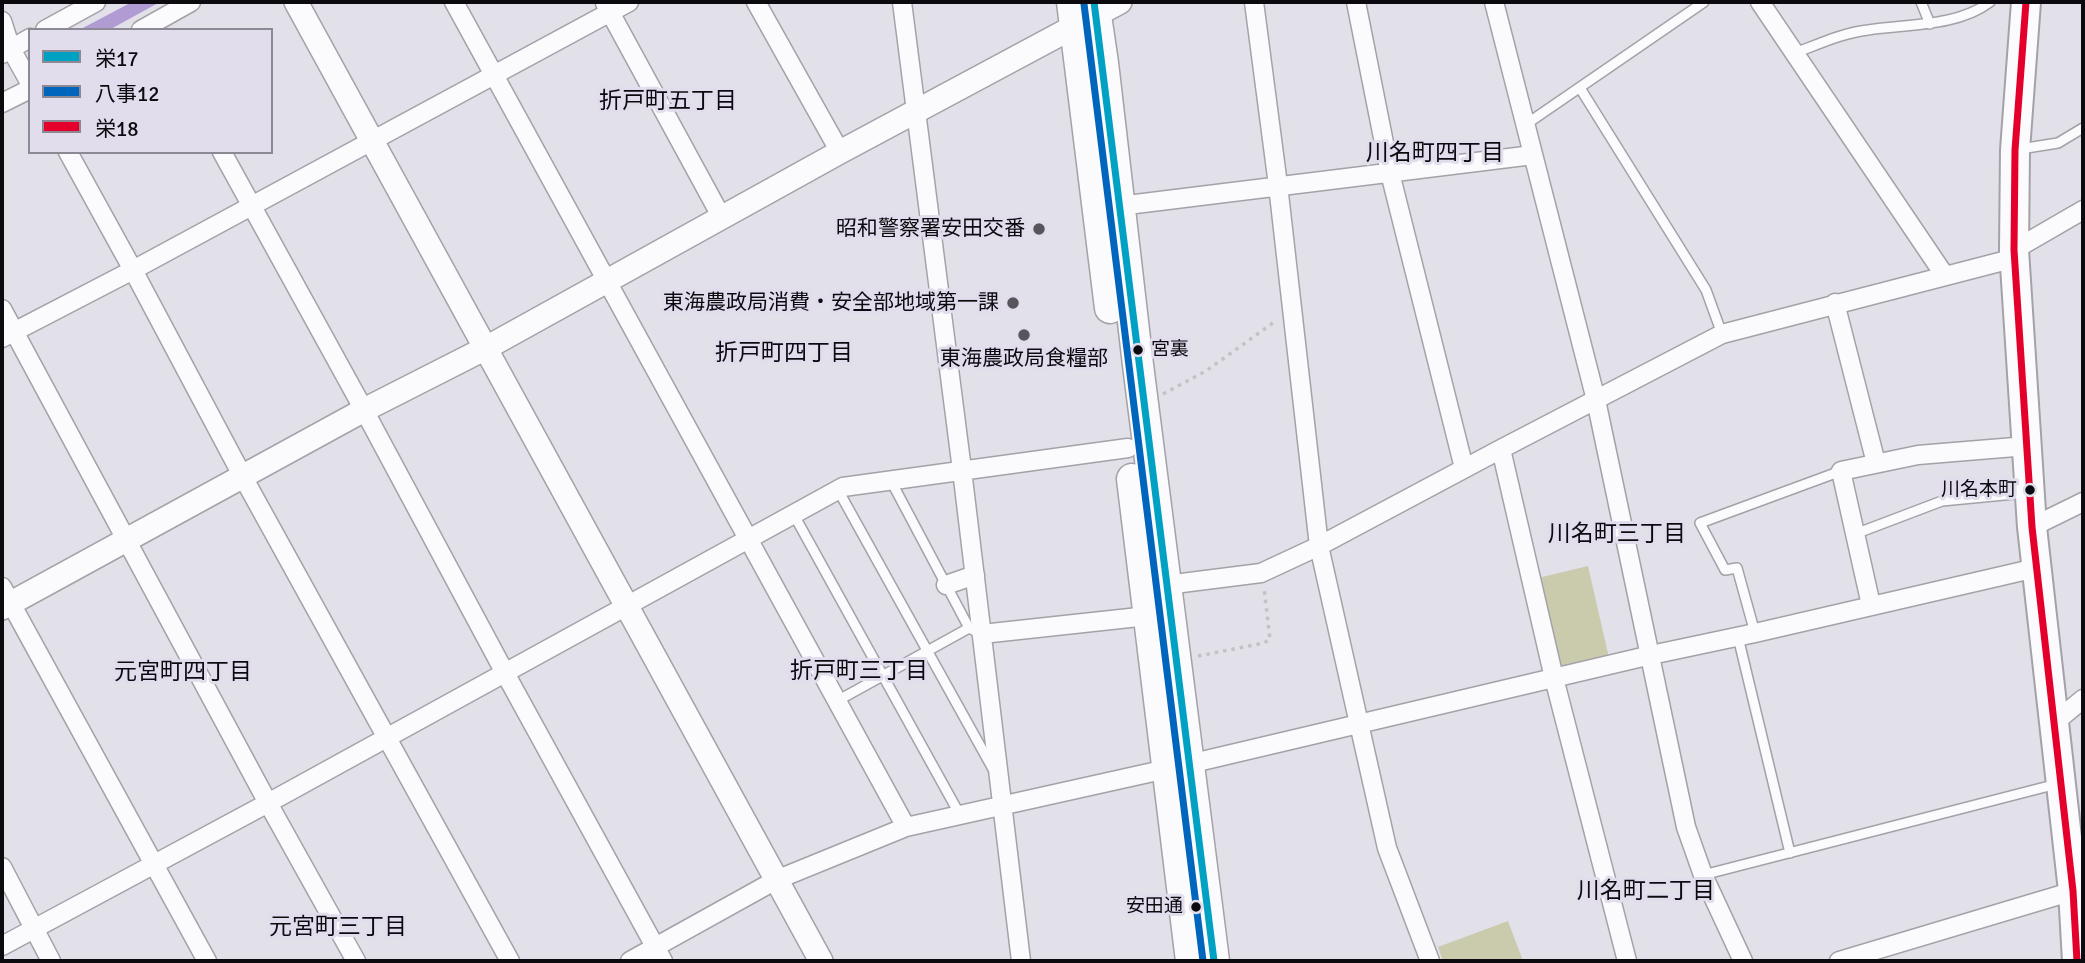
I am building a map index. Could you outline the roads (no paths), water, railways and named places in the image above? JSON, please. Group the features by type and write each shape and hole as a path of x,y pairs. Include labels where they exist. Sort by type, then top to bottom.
{"highway":[{"path":"1091,9 1103,63 1176,660 1178,766 1191,961"},
{"path":"1091,9 1128,448 1148,616 1214,961"}],"main road":[{"path":"2026,2 2015,150 2015,254 2036,568 2060,783 2078,889 2077,961"}],"street":[{"path":"49,28 96,2"},
{"path":"149,28 191,2"},
{"path":"296,2 821,961"},
{"path":"454,2 906,827"},
{"path":"8,335 134,270 494,75 607,7 629,2"},
{"path":"756,2 841,152"},
{"path":"902,2 975,575 976,631 1001,783 1021,961"},
{"path":"1254,2 1278,185 1319,546 1387,848 1430,961"},
{"path":"1356,2 1390,173 1464,468"},
{"path":"1494,2 1596,400 1686,827 1703,875 1743,961"},
{"path":"1760,2 1945,276"},
{"path":"607,7 722,218"},
{"path":"206,961 5,599 126,540 364,410 486,348 916,113 1091,9"},
{"path":"2,21 6,51 28,80"},
{"path":"6,51 28,39"},
{"path":"2,103 28,90"},
{"path":"69,154 134,270 243,477 510,961"},
{"path":"223,154 659,954"},
{"path":"1119,206 1534,155"},
{"path":"1166,585 1261,572 1319,546 1722,334 1945,276 2015,254 2083,210"},
{"path":"1835,303 1876,463"},
{"path":"2,309 8,335 126,540 356,961"},
{"path":"1871,605 1841,471 1917,455 2026,446"},
{"path":"2,946 843,487 1128,448"},
{"path":"1501,449 1554,677 1627,961"},
{"path":"2032,527 2083,502"},
{"path":"630,961 659,954 776,880 906,827 2036,568"},
{"path":"946,585 975,575"},
{"path":"976,631 1148,616"},
{"path":"2054,723 2083,699"},
{"path":"2,867 51,961"},
{"path":"1839,961 2078,889"}],"lane":[{"path":"1525,125 1704,2"},
{"path":"1921,2 1930,24"},
{"path":"1795,53 1839,36 1866,30 1930,24 1974,11 1990,2"},
{"path":"1580,88 1706,289 1722,334"},
{"path":"2015,150 2058,143 2083,128"},
{"path":"1790,853 1746,635 1737,568 1725,570 1700,523 1841,471"},
{"path":"837,701 928,651 976,631 946,585 891,481"},
{"path":"838,490 1001,783"},
{"path":"1855,534 1942,501 2030,492"},
{"path":"794,515 960,814"},
{"path":"1703,875 2060,783"}],"place":[{"name":"昭和警察署安田交番","path":"1039,229"},
{"name":"東海農政局消費・安全部地域第一課","path":"1013,303"},
{"name":"東海農政局食糧部","path":"1024,335"},
{"name":"宮裏","path":"1138,350"},
{"name":"川名本町","path":"2030,490"},
{"name":"安田通","path":"1196,907"}],"district":[{"name":"折戸町五丁目","path":"668,102"},
{"name":"川名町四丁目","path":"1435,154"},
{"name":"折戸町四丁目","path":"784,354"},
{"name":"川名町三丁目","path":"1617,535"},
{"name":"折戸町三丁目","path":"859,672"},
{"name":"元宮町四丁目","path":"183,673"},
{"name":"川名町二丁目","path":"1646,892"},
{"name":"元宮町三丁目","path":"338,928"}]}
